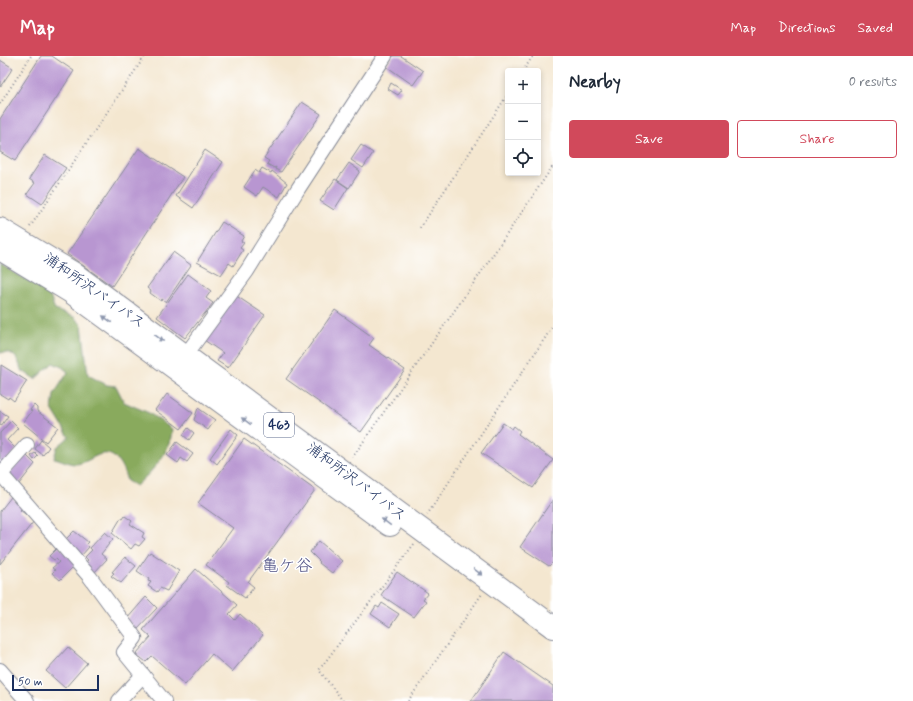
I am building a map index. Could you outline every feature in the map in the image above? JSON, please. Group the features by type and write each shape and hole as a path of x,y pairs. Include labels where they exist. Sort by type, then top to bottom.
{"highway":[{"name":"浦和所沢バイパス","path":"0,229 73,273 344,471 482,593 553,643"},
{"name":"浦和所沢バイパス","path":"0,249 71,292 416,535 553,627"}],"street":[{"path":"185,356 247,271 298,189 385,56"},
{"path":"27,444 0,474 90,576 110,602 135,638 124,652 164,701"},
{"path":"0,670 27,701"},
{"path":"119,701 143,675"}],"path":[{"path":"0,104 31,56"},
{"path":"22,242 145,56"},
{"path":"525,68 533,56"},
{"path":"420,228 505,99"},
{"path":"344,471 553,166"},
{"path":"343,701 319,670 416,535 553,326"},
{"path":"408,701 482,593"}],"green space":[{"path":"0,264 49,293 55,310 74,317 82,325 88,375 107,385 116,386 124,402 149,413 172,429 168,446 160,461 136,486 127,481 117,460 108,454 96,456 78,464 54,458 57,447 69,437 52,409 54,394 68,372 62,367 53,363 35,379 21,370 18,362 12,354 5,352 0,353"}],"building":[{"path":"41,56 52,56 74,71 15,161 0,152 0,119"},
{"path":"393,56 401,56 423,71 413,85 386,66"},
{"path":"0,60 13,68 0,87"},
{"path":"391,83 402,90 398,95 388,89"},
{"path":"302,102 321,114 281,172 275,169 276,167 274,168 267,164 269,161 264,158"},
{"path":"361,145 373,153 363,168 351,160"},
{"path":"139,148 183,177 112,286 67,254"},
{"path":"205,150 223,162 193,208 176,196"},
{"path":"45,155 66,168 42,204 27,194 35,183 29,179"},
{"path":"349,163 360,171 349,188 337,180"},
{"path":"262,168 271,173 272,171 287,183 279,197 263,187 257,196 244,187 255,170 259,173"},
{"path":"335,179 348,188 334,210 320,201"},
{"path":"222,222 244,236 241,241 244,243 240,248 243,250 233,266 229,263 221,275 197,262"},
{"path":"173,252 191,265 166,302 162,299 161,301 150,293 151,291 147,288"},
{"path":"188,274 211,291 206,298 213,303 185,338 157,317"},
{"path":"235,295 265,315 228,368 217,361 223,353 204,340"},
{"path":"335,310 374,338 369,345 405,370 361,432 286,379"},
{"path":"1,365 27,381 14,401 9,397 8,399 0,394"},
{"path":"167,394 193,413 181,429 155,410"},
{"path":"34,405 37,408 37,411 58,427 46,442 23,423 32,411 30,410"},
{"path":"198,408 215,420 208,430 194,420"},
{"path":"0,411 8,416 1,426 0,425"},
{"path":"11,421 18,428 7,440 17,450 0,467 0,433"},
{"path":"503,423 512,429 514,426 520,431 518,434 553,460 533,488 481,453"},
{"path":"188,428 194,433 189,440 183,435"},
{"path":"231,429 238,435 217,464 210,458"},
{"path":"244,439 315,490 248,582 254,587 245,598 227,585 229,582 206,565 233,528 198,503"},
{"path":"41,440 49,447 43,455 35,449"},
{"path":"177,442 193,454 187,462 181,458 178,463 167,455"},
{"path":"35,453 38,456 34,460 31,456"},
{"path":"26,455 35,464 19,484 8,474"},
{"path":"11,497 23,507 20,510 34,521 0,564 0,511"},
{"path":"553,499 553,562 549,566 520,547"},
{"path":"125,516 132,521 130,524 144,533 142,537 145,539 139,546 135,544 131,549 112,533 121,518 123,519"},
{"path":"74,531 88,542 86,544 89,547 81,556 64,541"},
{"path":"105,532 113,539 101,554 107,559 93,574 83,565 88,560 85,557 92,550 90,548"},
{"path":"319,541 342,561 332,573 319,563 320,562 310,552"},
{"path":"59,546 77,563 60,580 52,573 55,570 52,568 59,562 49,556"},
{"path":"150,552 179,571 167,591 160,588 157,592 148,586 151,582 148,581 149,579 137,571"},
{"path":"125,557 136,566 121,583 111,576 114,573 112,572"},
{"path":"196,569 237,605 229,614 235,620 240,614 263,635 232,672 212,654 185,685 152,656 146,662 136,654 151,637 143,630"},
{"path":"397,572 428,593 423,599 426,601 414,617 381,595"},
{"path":"146,597 157,608 136,630 126,620"},
{"path":"382,603 399,614 390,627 371,614 376,606 379,608"},
{"path":"68,647 87,663 65,688 46,671"},
{"path":"504,652 553,686 553,701 471,701"}],"district":[{"name":"亀ケ谷","path":"287,566"}]}
